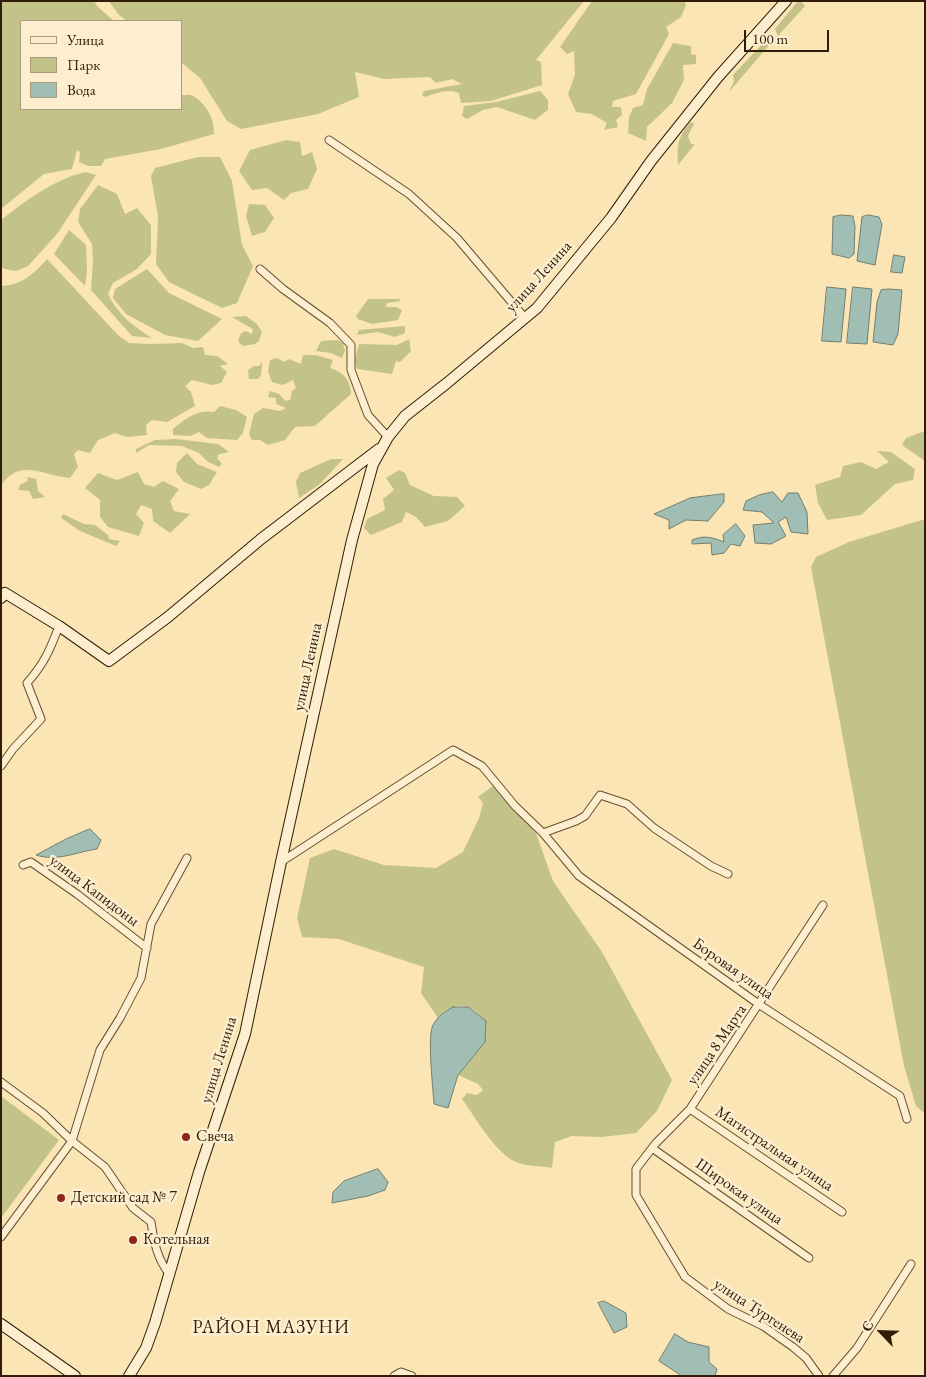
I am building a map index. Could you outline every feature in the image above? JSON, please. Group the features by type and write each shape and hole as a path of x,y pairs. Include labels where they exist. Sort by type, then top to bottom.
{"street":[{"name":"улица Ленина","path":"129,1376 146,1348 155,1323 198,1172 245,1034 352,540 373,464 388,437 405,416 537,308 611,218 651,161 718,77 786,1"},
{"path":"329,140 408,194 457,238 525,318"},
{"path":"260,269 283,290 330,323 351,345 351,370 368,415 388,437"},
{"path":"2,593 59,626 110,661 168,617 261,540 382,447"},
{"path":"1,766 13,749 41,719 27,683 40,668 51,648 59,626"},
{"name":"Боровая улица","path":"281,862 453,750 482,766 579,876 760,1005 900,1096 907,1119"},
{"path":"543,833 576,822 585,816 600,795 627,804 654,828 711,866 728,874"},
{"path":"1,1237 72,1141 100,1050 120,1018 141,978 151,924 187,858"},
{"name":"улица Капидоны","path":"23,865 31,862 77,894 147,948"},
{"name":"улица 8 Марта","path":"636,1195 636,1169 652,1148 690,1109 760,1005 823,905"},
{"path":"1,1082 43,1113 72,1141 105,1167 133,1208 151,1222 154,1245 162,1265 170,1275"},
{"name":"Магистральная улица","path":"690,1109 842,1212"},
{"name":"Широкая улица","path":"652,1148 809,1258"},
{"name":"улица Тургенева","path":"636,1195 685,1277 728,1309 763,1326 793,1347 806,1358 819,1376"},
{"path":"833,1376 857,1348 911,1264"},
{"path":"1,1324 75,1376"},
{"path":"394,1376 401,1372 412,1376"}],"green space":[{"path":"1,1 94,1 113,20 20,20 20,110 182,110 182,95 192,95 209,112 214,134 161,149 105,159 101,166 88,166 79,162 80,152 77,150 72,169 44,174 1,209"},
{"path":"109,1 584,1 536,60 541,62 542,85 491,101 461,103 459,93 451,91 425,97 422,95 424,91 462,84 452,79 436,83 430,77 384,79 355,72 359,97 318,114 241,129 227,121 200,78 182,63 182,20 126,20 118,14"},
{"path":"592,1 684,1 686,5 681,17 666,27 669,34 636,94 613,101 612,107 621,107 622,115 616,120 618,127 604,130 607,123 592,114 576,112 568,94 575,75 574,51 567,54 560,47"},
{"path":"798,1 801,1 805,6 778,36 775,29"},
{"path":"766,40 770,44 729,92 734,81 733,75"},
{"path":"673,43 691,46 691,54 696,55 696,64 683,65 684,80 672,103 647,127 646,141 628,133 629,117 633,108 643,105 647,89"},
{"path":"540,91 548,100 548,110 535,120 497,107 483,110 467,119 462,116 464,106 496,102"},
{"path":"691,122 694,124 688,136 691,144 695,144 678,165 680,137"},
{"path":"286,140 300,142 302,156 312,152 317,169 308,189 291,193 284,200 267,188 252,190 239,171 250,150"},
{"path":"198,157 220,157 232,181 242,245 253,266 237,303 222,308 169,282 156,264 158,217 151,176 155,168"},
{"path":"86,172 96,175 57,234 28,266 16,271 1,267 1,220 52,185"},
{"path":"98,185 117,194 125,214 137,208 151,225 151,254 137,269 113,283 108,294 116,308 127,319 152,338 132,336 91,290 92,244 78,222 80,209"},
{"path":"249,204 265,205 274,218 265,232 252,236 246,216"},
{"path":"69,230 86,245 87,272 85,286 54,254"},
{"path":"47,259 118,335 129,343 182,343 193,348 203,347 205,355 217,356 228,364 220,366 227,372 221,383 212,385 192,380 185,386 191,392 195,406 167,422 152,420 146,425 147,435 127,437 115,433 98,440 90,453 78,450 74,454 78,467 70,478 25,470 9,476 2,484 1,284 3,286 10,285 22,281"},
{"path":"147,269 169,293 222,319 198,341 165,335 126,314 113,298 115,289"},
{"path":"368,299 399,299 401,301 387,303 386,307 396,307 402,310 398,320 372,324 358,319 356,316"},
{"path":"246,316 257,324 262,332 259,341 255,344 243,346 238,341 241,333 246,331 252,334 253,329 232,317"},
{"path":"405,326 405,333 395,337 378,332 357,335 359,330"},
{"path":"409,339 411,351 400,362 396,361 392,374 357,369 355,361 359,344 397,345"},
{"path":"337,340 343,343 345,351 342,358 331,353 316,351 321,341"},
{"path":"303,355 316,355 333,360 330,368 343,374 351,394 315,426 295,427 285,440 268,445 260,440 252,440 249,434 254,414 263,408 280,411 286,408 276,404 276,398 268,397 270,391 279,394 285,401 290,400 292,391 296,388 293,380 283,385 272,382 268,371 270,360 277,358 284,362 289,359 301,364"},
{"path":"262,362 261,375 258,379 249,379 248,370 254,366 259,366"},
{"path":"220,406 236,410 247,417 243,433 237,440 207,438 199,432 190,436 173,435 173,429 187,418 197,413 214,412"},
{"path":"925,431 925,461 902,445 906,438"},
{"path":"176,439 218,444 229,452 219,454 217,458 222,464 219,467 208,462 199,453 182,446 149,445 136,453 136,449 155,440"},
{"path":"877,451 891,452 915,469 913,480 895,484 861,515 827,520 818,503 815,485 840,477 843,466 861,462 876,469 889,462"},
{"path":"187,453 197,464 217,472 209,485 201,489 184,482 176,472 177,463"},
{"path":"331,459 343,459 320,484 299,498 296,482 300,473"},
{"path":"399,470 405,473 410,485 434,496 457,497 465,506 448,521 425,527 416,517 406,512 402,522 371,535 364,528 367,519 385,510 383,499 394,490 386,478"},
{"path":"138,472 144,484 154,487 163,481 179,489 170,501 174,511 190,514 170,533 153,521 152,509 141,505 136,514 144,523 139,536 108,527 100,517 100,500 85,488 98,473 117,480"},
{"path":"27,477 36,479 38,491 45,497 33,499 29,491 18,490 20,485 28,481"},
{"path":"63,514 84,524 95,525 108,535 109,539 120,541 116,546 80,531 61,518"},
{"path":"925,519 925,1114 916,1106 904,1066 811,567 816,557 849,542"},
{"path":"494,785 536,833 553,881 602,952 672,1080 657,1111 636,1133 602,1137 572,1136 555,1142 552,1168 522,1164 506,1156 492,1142 462,1099 467,1093 477,1095 483,1090 478,1084 458,1075 485,1042 486,1021 466,1006 448,1009 438,1018 421,993 424,967 339,939 302,937 297,918 310,858 334,849 384,865 436,868 463,852 479,818 483,803 478,797"},
{"path":"1,1096 59,1140 1,1218"}],"water":[{"path":"841,215 853,216 855,227 854,254 849,258 832,254 833,217"},
{"path":"868,215 879,217 882,224 875,265 857,261 862,217"},
{"path":"894,255 905,257 902,273 891,272"},
{"path":"827,287 846,289 841,342 822,341"},
{"path":"853,287 872,289 867,344 847,343"},
{"path":"881,290 902,290 898,334 893,345 873,342 877,302"},
{"path":"773,492 782,502 788,493 798,493 807,512 808,534 791,532 786,517 778,522 786,536 771,544 755,543 753,525 774,523 762,512 743,510 746,501 759,495"},
{"path":"724,494 724,502 708,521 686,520 669,529 669,520 654,514 690,498"},
{"path":"736,524 745,536 740,546 731,544 724,553 712,555 711,543 692,544 692,540 704,537 724,542 723,535"},
{"path":"90,829 101,840 97,849 59,857 36,855 66,839"},
{"path":"453,1007 468,1007 486,1021 485,1042 458,1075 448,1108 434,1104 430,1040 435,1022 442,1014"},
{"path":"378,1169 388,1182 385,1190 368,1196 332,1203 333,1192 344,1181"},
{"path":"604,1301 626,1313 627,1327 614,1333 598,1303"},
{"path":"675,1334 688,1342 709,1347 709,1362 717,1369 715,1376 682,1376 659,1361"}],"place":[{"name":"Свеча","path":"186,1137"},
{"name":"Детский сад № 7","path":"61,1198"},
{"name":"Котельная","path":"133,1240"}],"district":[{"name":"РАЙОН МАЗУНИ","path":"271,1328"}]}
